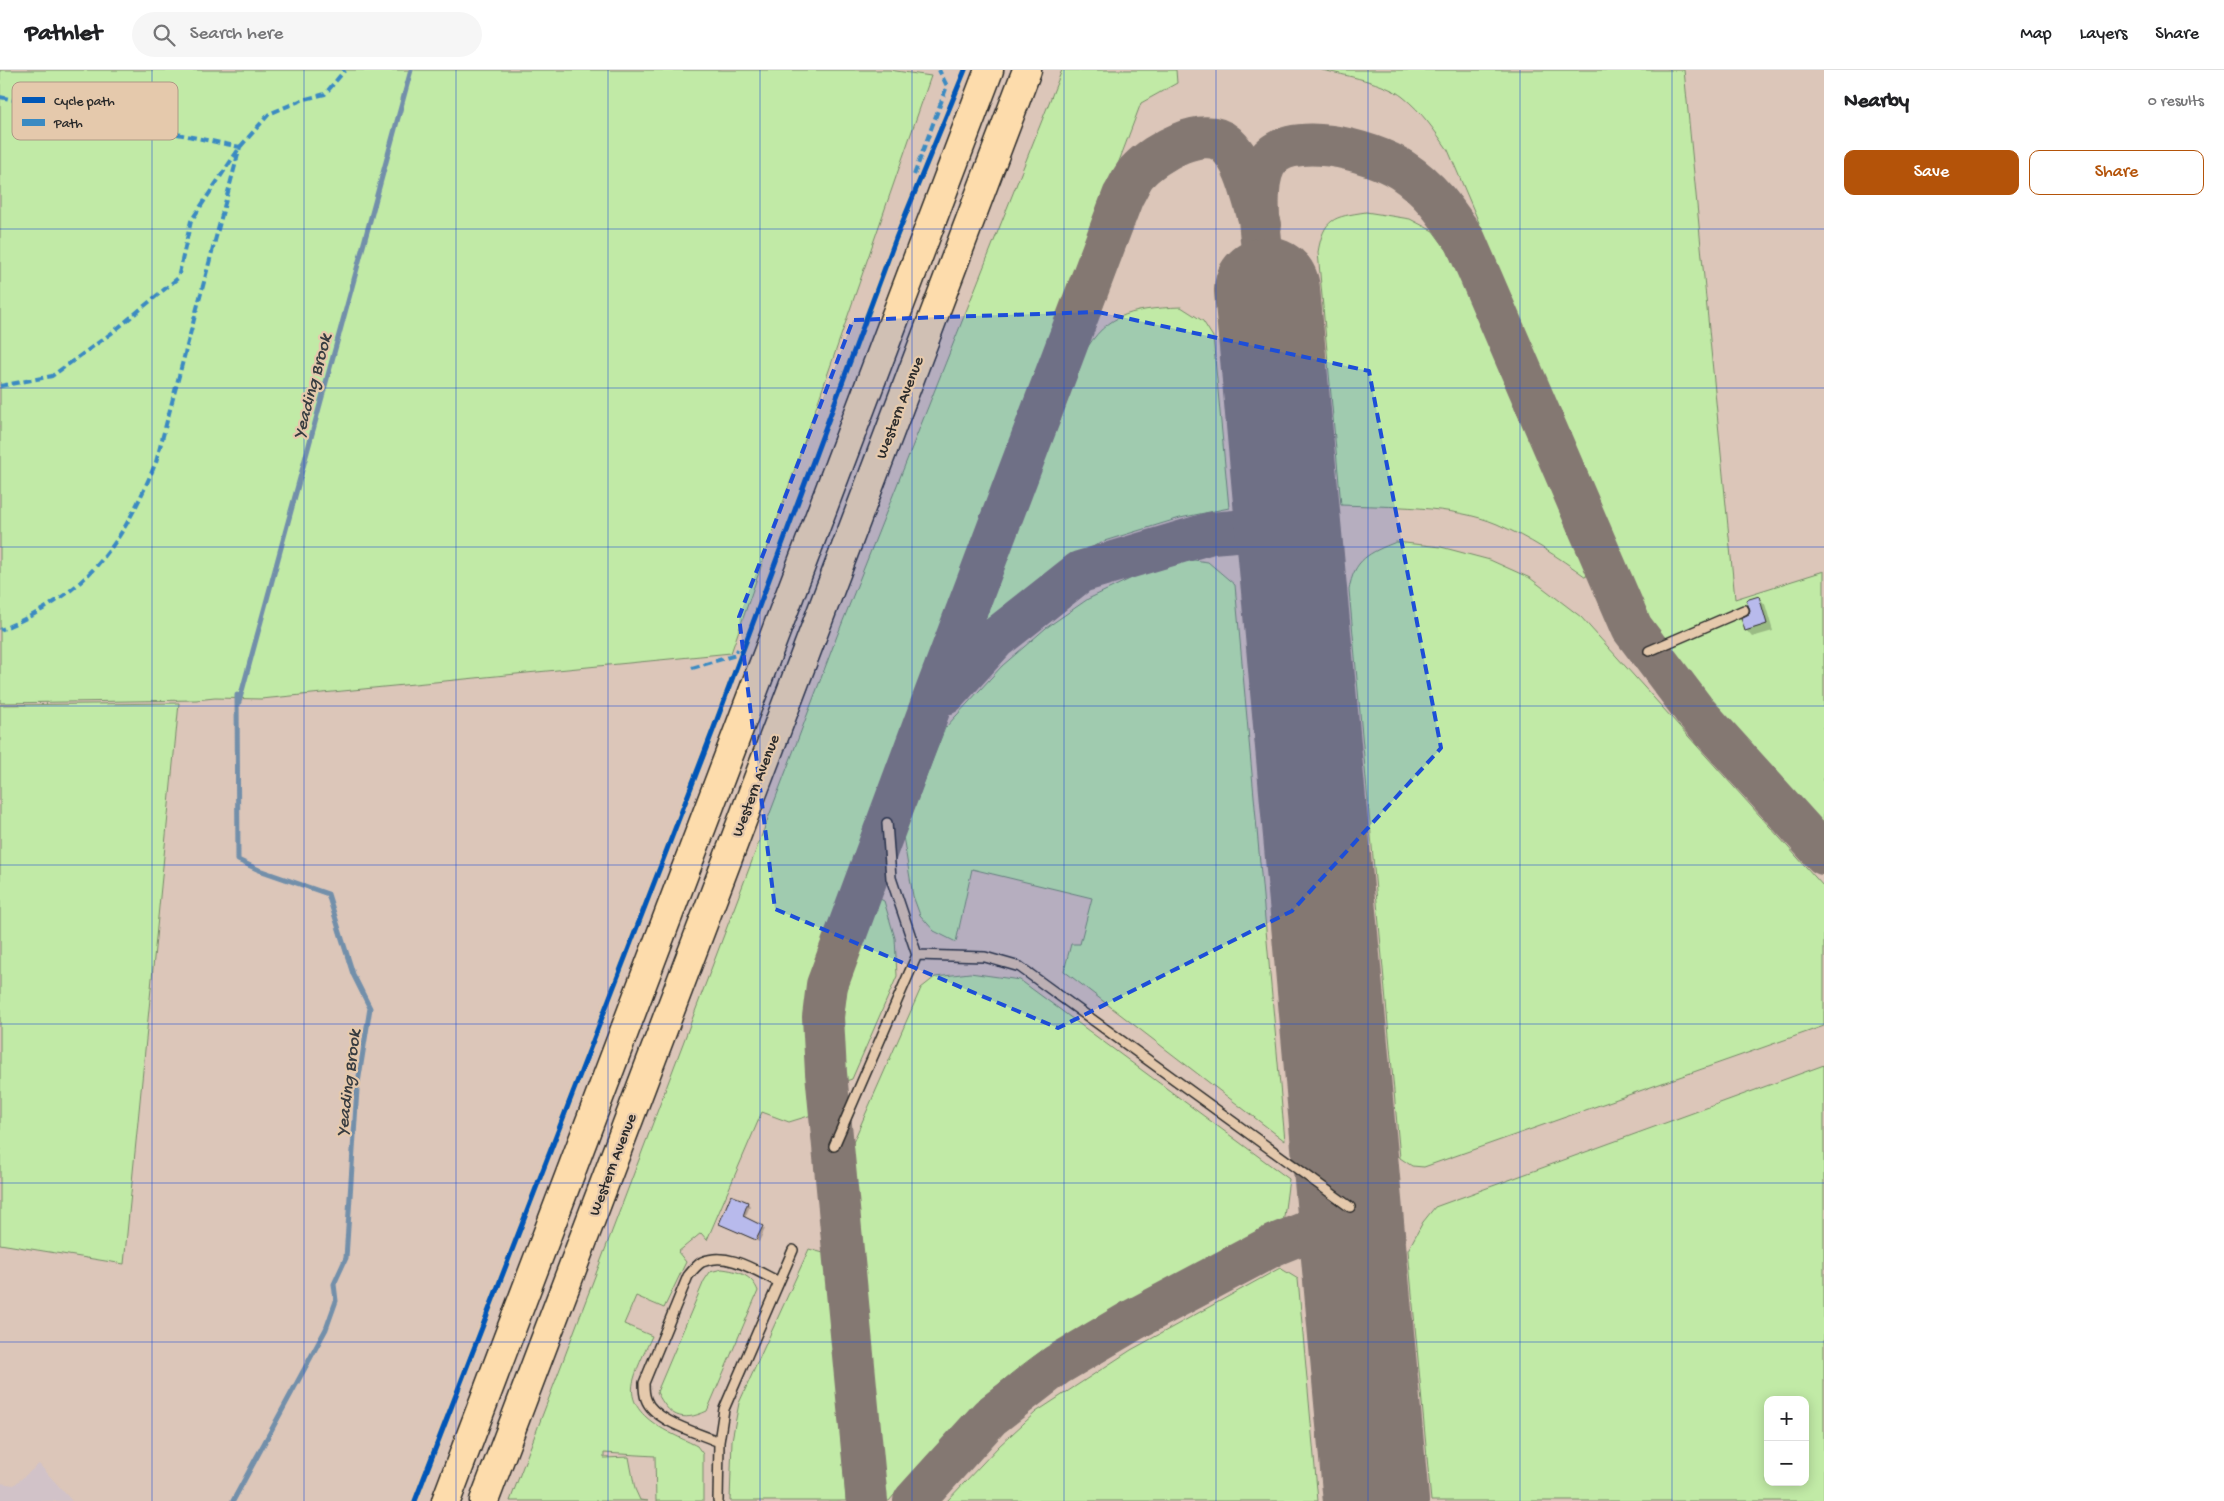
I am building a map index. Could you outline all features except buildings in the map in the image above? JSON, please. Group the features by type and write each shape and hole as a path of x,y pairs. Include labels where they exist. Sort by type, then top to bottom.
{"highway":[{"path":"446,1501 989,70"},
{"name":"Western Avenue","path":"484,1501 1027,70"}],"lane":[{"path":"1649,651 1744,610"},
{"path":"834,1146 917,955 891,878 887,823"},
{"path":"917,955 986,957 1020,966 1350,1207"},
{"path":"718,1501 719,1442 724,1408 793,1250"},
{"path":"719,1442 664,1419 646,1400 644,1383 688,1276 700,1263 715,1258 730,1260 779,1282"}],"highlighted area":[{"path":"1098,312 1369,371 1441,748 1292,911 1058,1028 775,909 739,617 853,320"}],"shaded area":[{"path":"39,1464 72,1501 0,1501 0,1483 14,1485"}],"green space":[{"path":"0,70 889,70 931,76 731,653 261,699 215,698 196,700 0,703"},
{"path":"1062,70 1176,70 1177,83 1141,103 815,968 809,1006 808,1041 815,1114 789,1122 762,1112 707,1240 701,1233 678,1252 686,1262 664,1308 636,1296 624,1324 652,1336 634,1379 633,1392 636,1404 652,1422 697,1446 703,1454 703,1501 656,1501 655,1456 604,1453 604,1458 629,1457 635,1489 640,1500 648,1501 510,1501 837,636"},
{"path":"1322,70 1684,70 1735,599 1824,571 1824,828 1667,652 1652,628 1448,150 1422,115 1396,92 1364,80"},
{"path":"1366,212 1410,219 1433,231 1449,253 1587,572 1586,577 1532,541 1509,529 1479,518 1460,513 1420,508 1341,505 1318,252 1323,232 1332,221 1345,216"},
{"path":"1181,307 1203,321 1213,337 1229,508 1180,518 1101,542 1068,562 983,630 981,626 1078,364 1087,347 1097,334 1119,317 1146,310"},
{"path":"1396,542 1441,547 1490,560 1530,578 1581,617 1824,887 1824,1026 1424,1167 1412,1166 1400,1158 1349,590 1351,579 1364,558"},
{"path":"1194,560 1208,562 1235,585 1285,1141 1064,971 1071,944 1080,944 1092,898 972,869 956,942 934,931 920,915 913,896 903,836 945,728 1002,666 1046,628 1088,599 1155,567"},
{"path":"179,703 124,1264 0,1244 0,705"},
{"path":"878,898 884,901 895,938 897,976 852,1079 846,1081 842,1034 843,1011 855,961"},
{"path":"970,973 1020,980 1289,1179 1283,1224 1043,1350 1021,1366 961,1420 889,1501 885,1501 851,1147 921,988 935,977"},
{"path":"1824,1065 1824,1501 1431,1501 1408,1250 1423,1222 1435,1207"},
{"path":"809,1249 827,1254 846,1501 730,1501 732,1440 739,1403"},
{"path":"1280,1268 1298,1279 1318,1501 947,1501 999,1446 1036,1412 1131,1350"},
{"path":"722,1269 744,1275 752,1281 758,1291 707,1411 698,1415 683,1417 671,1412 657,1392 704,1281 710,1272"}],"waterway":[{"name":"Yeading Brook","path":"239,702 411,70"},
{"name":"Yeading Brook","path":"233,1501 326,1329 336,1301 334,1284 346,1258 357,1089 370,1008 353,974 328,894 259,870 238,860 237,695"}],"taxiway":[{"path":"867,1501 826,1073 823,1017 827,985 1123,196 1132,179 1146,163 1180,143 1205,137 1217,139 1226,144 1239,161 1248,182 1261,225"},
{"path":"1267,290 1260,226 1259,192 1265,165 1275,153 1291,147 1309,144 1351,150 1389,163 1402,170 1430,193 1465,240 1632,628 1694,710 1824,854"},
{"path":"945,694 995,639 1080,572 1211,533 1248,530 1268,538 1279,550 1292,583"},
{"path":"914,1501 990,1417 1057,1365 1133,1320 1274,1245 1304,1233 1326,1236 1348,1255 1356,1275"}],"runway":[{"path":"1267,290 1376,1501"}],"marked path":[{"path":"0,386 52,376 113,332 178,278 191,221 240,147 269,114 302,100 325,94 345,70"},
{"path":"914,175 947,86 939,70"},
{"path":"0,97 12,100"},
{"path":"0,630 31,616 57,601 98,564 129,519 156,462 240,147 178,134"},
{"path":"692,668 736,655 738,649"}],"cycle path":[{"path":"415,1501 712,733 896,238 965,70"}]}
